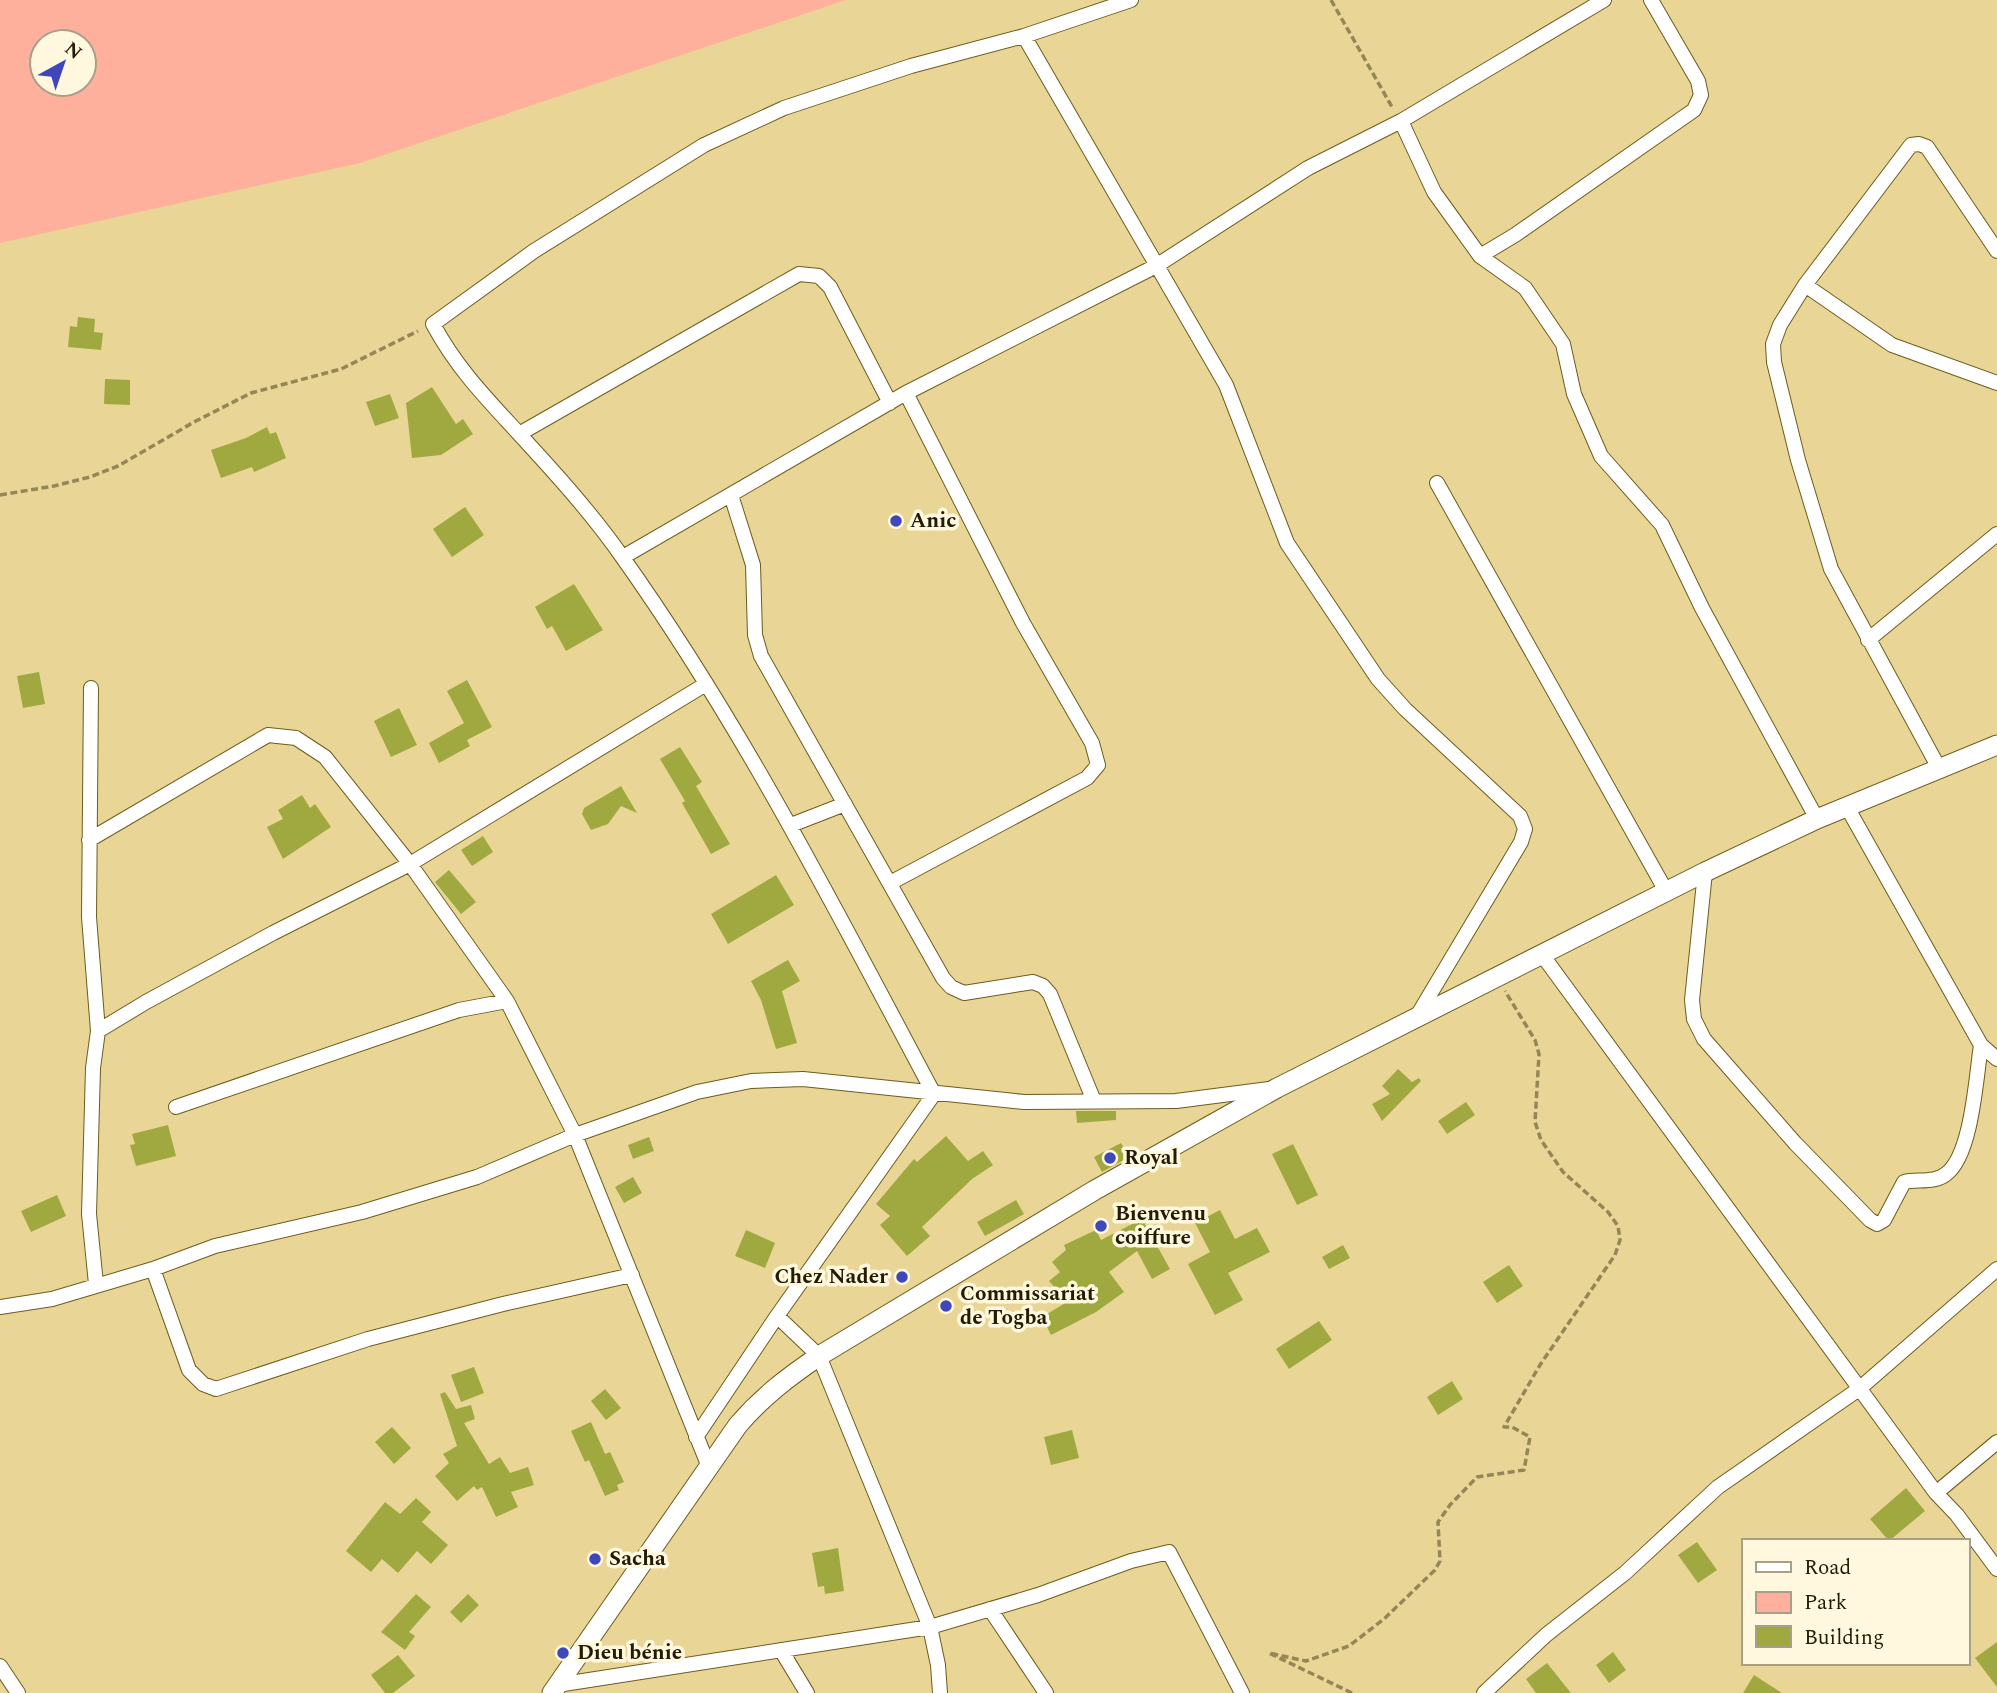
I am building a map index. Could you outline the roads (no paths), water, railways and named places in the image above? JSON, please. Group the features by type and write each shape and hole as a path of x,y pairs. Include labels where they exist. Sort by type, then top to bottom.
{"street":[{"path":"934,1094 791,825 706,684 623,557 573,494 480,393 448,351 433,324 534,251 704,145 784,108 911,66 1024,36 1131,0"},
{"path":"623,557 906,393 1156,266 1308,167 1401,121 1604,0"},
{"path":"1480,256 1515,236 1693,110 1701,94 1698,81 1651,0"},
{"path":"1024,36 1226,385 1287,543 1378,679 1405,709 1520,816 1525,829 1521,842 1417,1017"},
{"path":"1401,121 1434,192 1480,256 1525,288 1563,344 1574,394 1601,456 1662,525 1702,608 1817,819"},
{"path":"1940,769 1831,569 1798,460 1774,362 1773,344 1780,325 1805,285 1911,145 1927,147 1997,251"},
{"path":"519,434 799,274 819,275 830,287 890,403"},
{"path":"1805,285 1892,345 1997,383"},
{"path":"890,883 1087,778 1098,765 1092,743 1023,623 906,393"},
{"path":"1437,483 1666,891"},
{"path":"732,495 753,565 755,635 761,656 943,978 951,987 964,993 1032,982 1043,986 1051,993 1094,1101"},
{"path":"1868,640 1997,534"},
{"path":"98,1031 273,933 410,864 706,684"},
{"path":"91,688 89,917 98,1031 93,1068 89,1214 96,1284"},
{"path":"89,839 268,735 296,738 325,757 410,864 508,1000 575,1135 709,1467"},
{"path":"554,1689 756,1403 777,1384 819,1356 1096,1190 1277,1088 1705,872 1817,819 1997,745"},
{"path":"791,825 845,804"},
{"path":"1847,807 1981,1045 1997,1059"},
{"path":"1705,872 1692,1000 1694,1019 1704,1039 1795,1143 1870,1220 1877,1224 1884,1220 1904,1182 1937,1179 1947,1174 1957,1162 1969,1130 1981,1045"},
{"path":"1543,956 1936,1493 1957,1515 1997,1569"},
{"path":"176,1107 459,1010 508,1000"},
{"path":"0,1307 52,1299 153,1269 215,1246 362,1212 477,1177 575,1135 697,1092 751,1081 803,1079 1024,1102 1176,1101 1277,1088"},
{"path":"696,1437 934,1094"},
{"path":"153,1269 189,1370 203,1384 216,1389 368,1339 503,1304 632,1275"},
{"path":"1484,1693 1546,1635 1625,1573 1718,1487 1859,1389 1997,1269"},
{"path":"777,1317 819,1356 930,1627 938,1665 940,1693"},
{"path":"1936,1493 1997,1442"},
{"path":"554,1689 930,1627 1038,1595 1131,1561 1169,1552 1242,1693"},
{"path":"990,1609 1046,1693"},
{"path":"781,1650 807,1693"},
{"path":"0,1666 18,1693"}],"place":[{"name":"Anic","path":"896,521"},
{"name":"Royal","path":"1110,1158"},
{"name":"Bienvenu coiffure","path":"1101,1226"},
{"name":"Chez Nader","path":"902,1277"},
{"name":"Commissariat de Togba","path":"946,1306"},
{"name":"Sacha","path":"595,1559"},
{"name":"Dieu bénie","path":"563,1653"}]}
